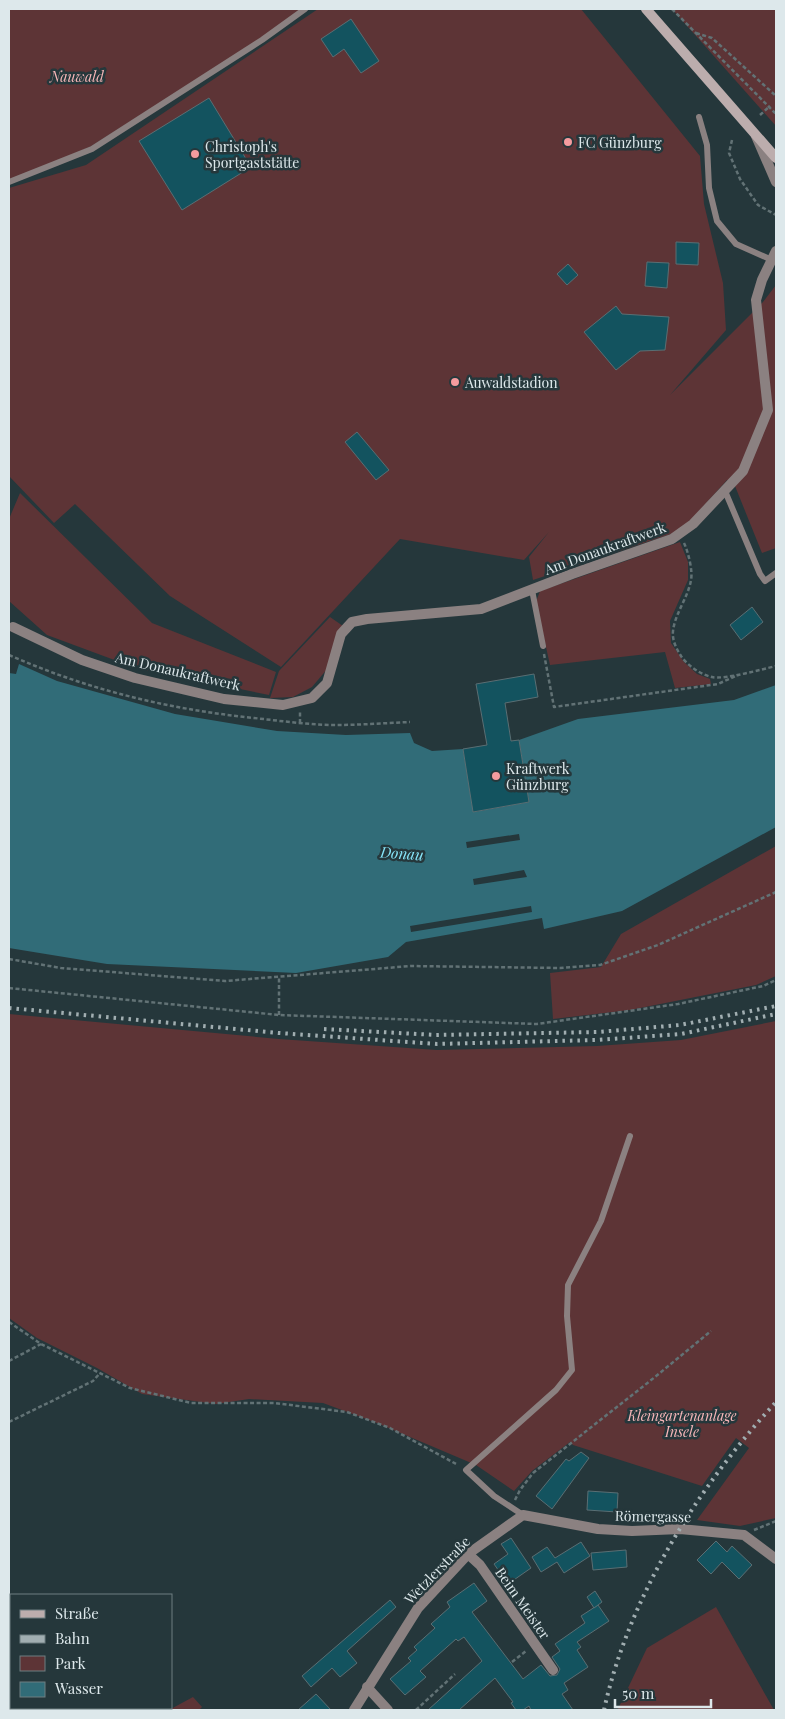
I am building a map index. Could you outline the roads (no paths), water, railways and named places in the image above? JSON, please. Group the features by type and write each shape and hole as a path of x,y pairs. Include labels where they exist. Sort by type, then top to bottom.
{"main road":[{"path":"646,9 776,158"}],"street":[{"path":"754,133 776,182"},
{"name":"Am Donaukraftwerk","path":"10,626 82,660 134,678 224,699 283,705 312,698 327,682 341,634 352,622 481,609 572,574 672,539 693,524 726,491 742,471 768,410 756,300 762,280 775,257"},
{"name":"Römergasse","path":"523,1515 598,1529 632,1531 680,1529 744,1535 776,1559"},
{"name":"Wetzlerstraße","path":"354,1710 418,1608 468,1554 523,1515"},
{"name":"Beim Meister","path":"468,1554 480,1565 553,1670"},
{"path":"367,1687 388,1710"}],"lane":[{"path":"9,182 92,149 262,40 305,9"},
{"path":"700,117 707,145 709,188 717,221 736,244 775,257"},
{"path":"726,491 760,574 765,581 776,572"},
{"name":"Am Donaukraftwerk","path":"532,590 543,646"},
{"path":"523,1515 494,1496 466,1470 556,1390 572,1370 567,1316 568,1285 601,1221 630,1136"}],"water":[{"name":"Donau","path":"19,664 57,681 175,714 277,731 346,735 410,733 414,743 432,751 463,749 474,812 529,802 519,740 578,719 734,700 776,685 776,827 622,911 544,929 542,918 406,942 388,957 296,973 107,964 9,948 9,673 16,674","holes":["519,834 520,840 467,848 466,842","524,870 527,877 474,885 473,879","531,906 532,912 411,932 410,926"]}],"railway":[{"path":"324,1029 436,1035 598,1032 680,1025 776,1006"},
{"path":"9,1008 279,1033 437,1044 597,1040 681,1034 776,1014"},
{"path":"604,1710 615,1668 630,1626 670,1545 720,1470 776,1402"}],"place":[{"name":"FC Günzburg","path":"568,142"},
{"name":"Christoph's Sportgaststätte","path":"195,154"},
{"name":"Auwaldstadion","path":"455,382"},
{"name":"Kraftwerk Günzburg","path":"496,776"}],"park label":[{"name":"Nauwald","path":"77,76"},
{"name":"Kleingartenanlage Insele","path":"682,1424"}]}
